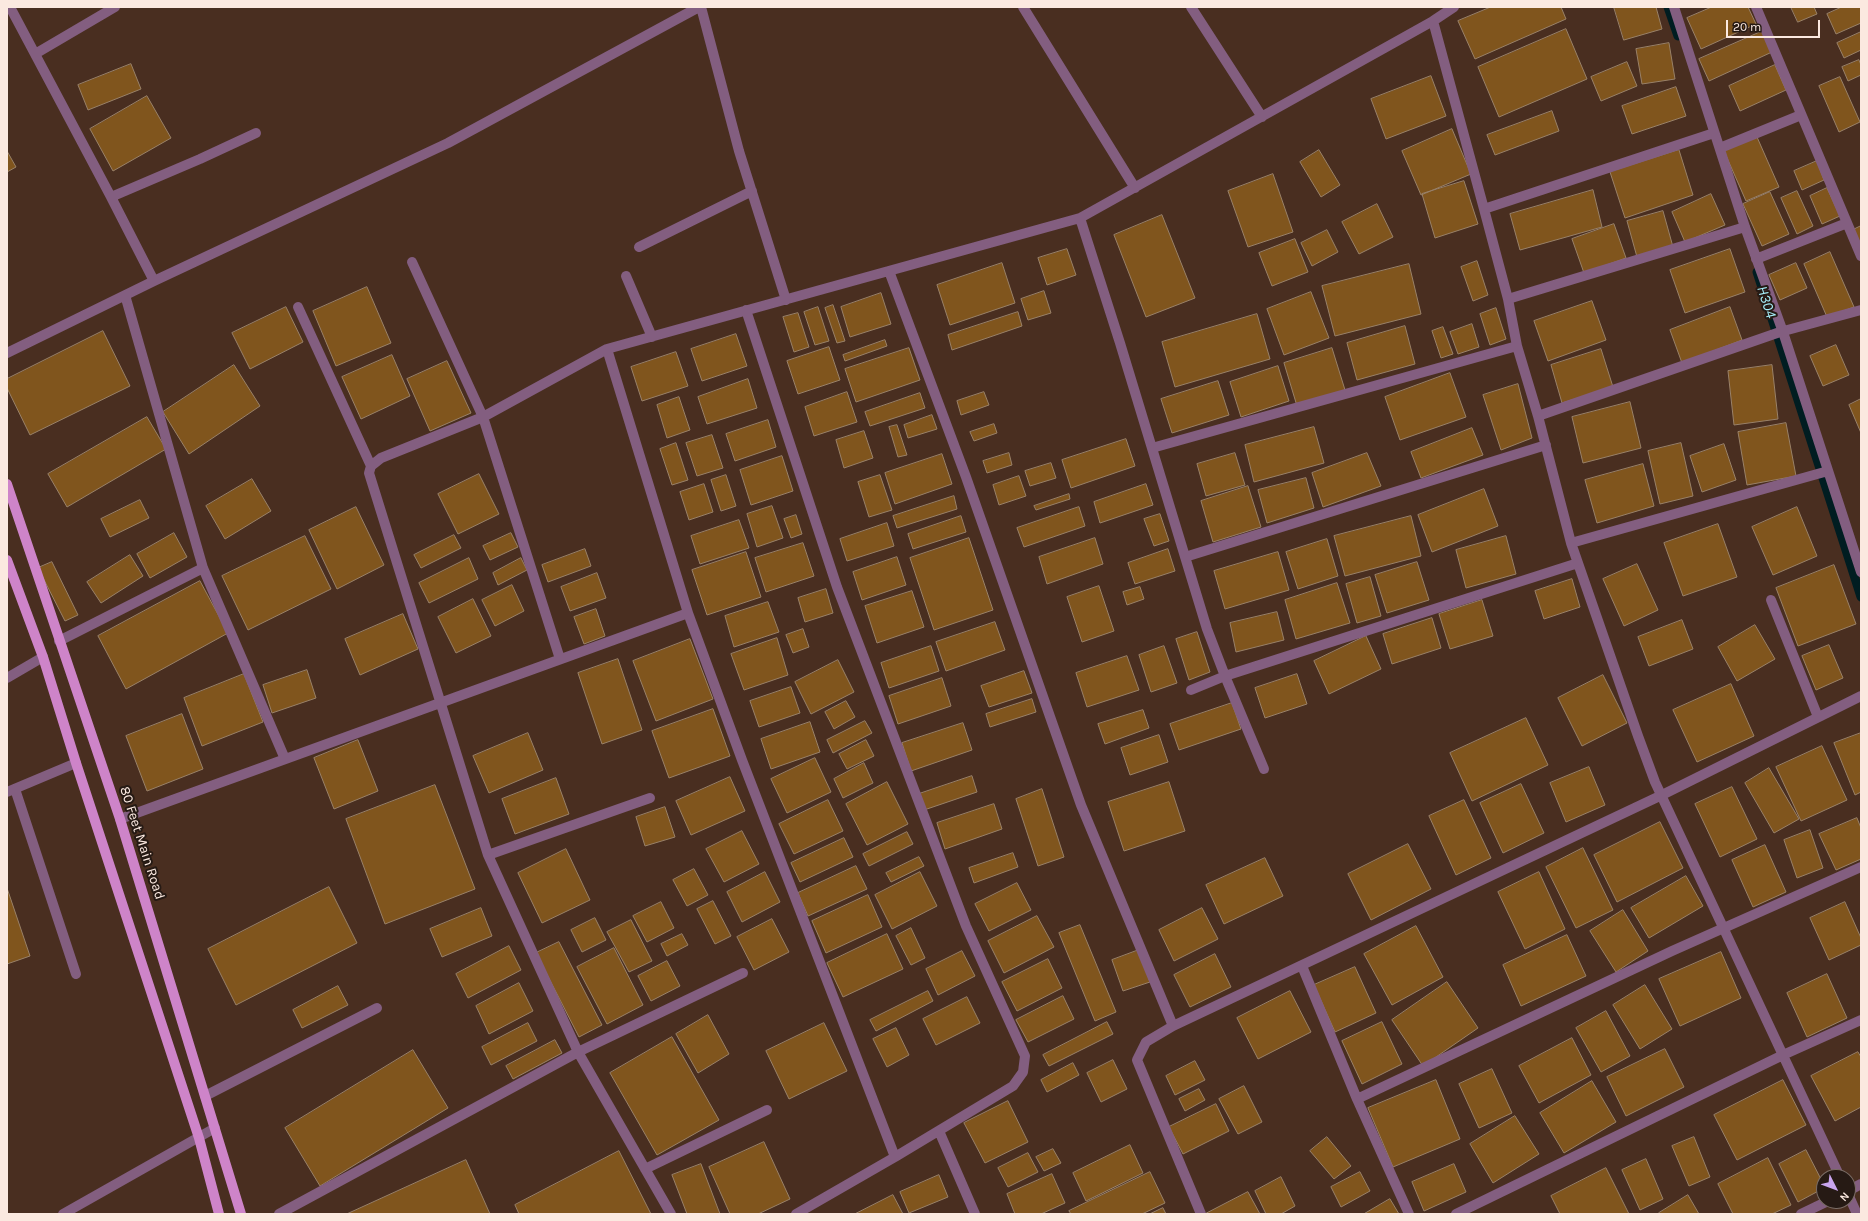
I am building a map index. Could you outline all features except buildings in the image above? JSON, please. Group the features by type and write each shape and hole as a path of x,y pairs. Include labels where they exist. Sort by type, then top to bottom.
{"main road":[{"name":"80 Feet Main Road","path":"7,484 120,819 241,1214"},
{"path":"7,560 44,657 76,763 200,1138 219,1214"}],"street":[{"path":"10,7 154,281"},
{"path":"35,54 115,7"},
{"path":"7,353 154,281 448,144 700,7 739,151 786,300"},
{"path":"1023,7 1135,188"},
{"path":"1191,7 1262,117"},
{"path":"670,1214 578,1052 488,855 369,473 371,466 381,458 482,417 607,349 1080,218 1433,21 1454,7"},
{"path":"1674,7 1745,227 1861,572"},
{"path":"1756,7 1861,256"},
{"path":"1433,21 1508,299 1517,346 1546,445 1571,543 1638,736 1662,795 1836,1169"},
{"path":"1720,148 1801,115"},
{"path":"111,197 256,133"},
{"path":"1484,209 1714,133"},
{"path":"639,247 752,191"},
{"path":"1080,218 1207,629 1264,769"},
{"path":"1756,259 1847,223"},
{"path":"1508,299 1745,227"},
{"path":"412,262 482,417 560,659"},
{"path":"890,271 966,477 1081,805 1173,1026"},
{"path":"626,276 652,337"},
{"path":"126,295 204,568 285,759"},
{"path":"298,307 371,466"},
{"path":"746,310 838,587 966,926 1025,1056 1023,1072 1013,1086 895,1156 816,1209 796,1214"},
{"path":"1538,416 1762,338 1861,310"},
{"path":"1152,448 1517,346"},
{"path":"607,349 688,613 742,760 895,1156"},
{"path":"1185,557 1546,445"},
{"path":"1571,543 1827,471"},
{"path":"1191,690 1226,676 1578,563"},
{"path":"59,641 204,568"},
{"path":"1771,600 1818,717"},
{"path":"120,819 688,613"},
{"path":"7,678 44,657"},
{"path":"1201,1214 1137,1060 1146,1042 1173,1026 1662,795 1861,696"},
{"path":"76,763 11,791 76,974"},
{"path":"488,855 650,798"},
{"path":"1357,1098 1672,951 1725,929 1861,867"},
{"path":"1302,966 1357,1098 1409,1214"},
{"path":"279,1214 578,1052 743,973"},
{"path":"205,1096 377,1008"},
{"path":"1456,1214 1783,1055 1861,1020"},
{"path":"645,1169 767,1110"},
{"path":"63,1214 200,1138 215,1128"},
{"path":"939,1131 975,1214"},
{"path":"1801,1214 1816,1207"}],"waterway":[{"name":"H304","path":"1668,7 1678,36"},
{"name":"H304","path":"1757,272 1861,597"}]}
